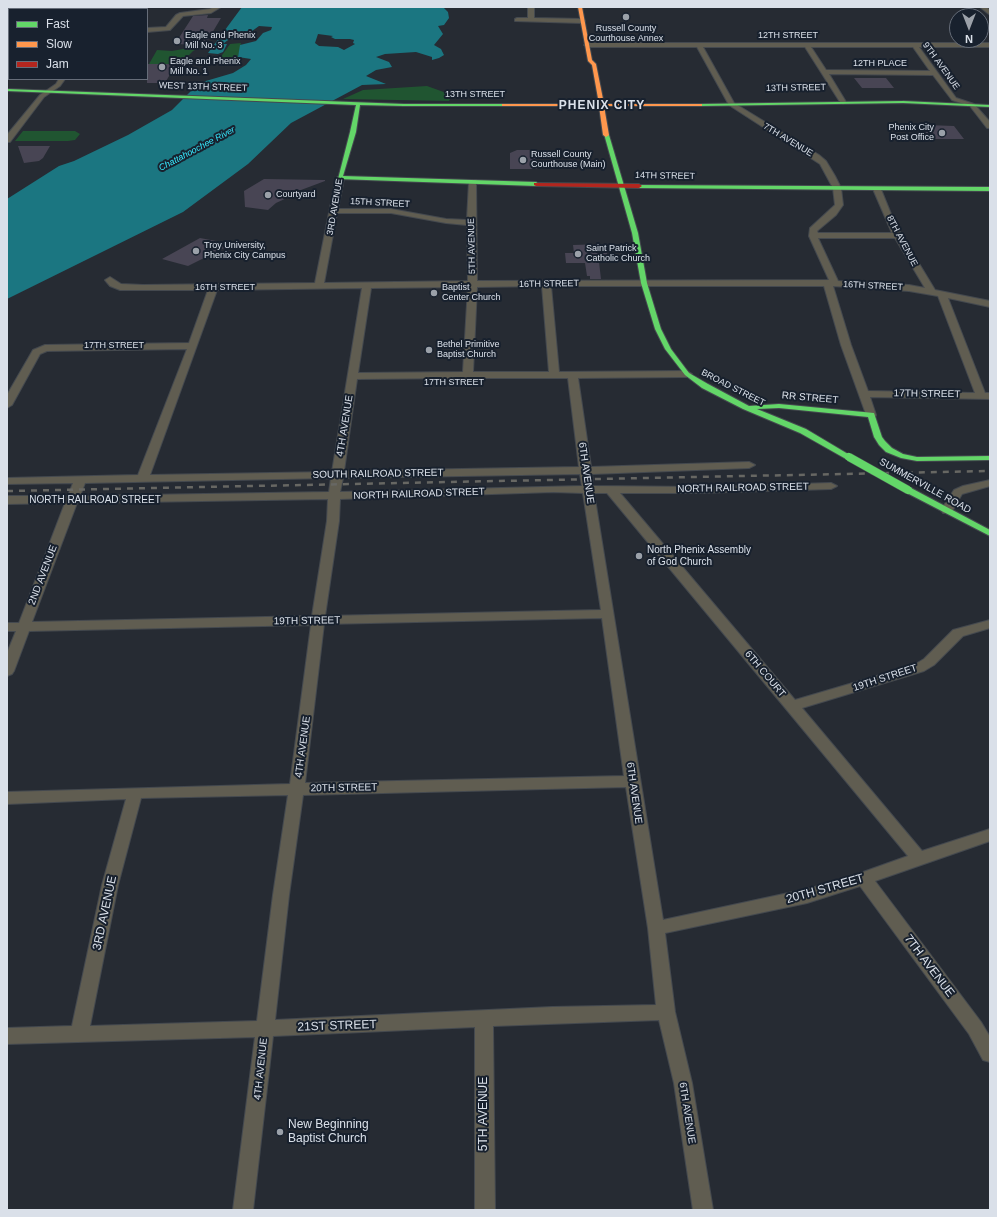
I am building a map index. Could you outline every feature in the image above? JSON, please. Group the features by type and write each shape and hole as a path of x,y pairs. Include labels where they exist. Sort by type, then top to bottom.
{"main road":[{"name":"BROAD STREET","path":"580,7 590,61 594,64 602,106 604,128 622,186 637,243 644,283 662,338 687,374 705,386 746,407 803,431 850,457"},
{"name":"BROAD STREET","path":"594,64 599,61 597,41"},
{"name":"WEST 13TH STREET","path":"7,90 353,104"},
{"path":"211,98 214,101 336,107 346,110 356,116"},
{"name":"13TH STREET","path":"353,104 602,106 729,101 954,99 990,102"},
{"name":"13TH STREET","path":"842,100 927,102 990,106"},
{"name":"3RD AVENUE","path":"340,178 346,163 356,116 353,104"},
{"name":"14TH STREET","path":"340,178 622,186 990,189"},
{"name":"RR STREET","path":"746,407 779,406 871,415"},
{"path":"871,415 878,437 889,450 902,456 917,459 990,458"},
{"name":"SUMMERVILLE ROAD","path":"850,457 908,490 990,533"}],"street":[{"path":"148,30 170,28 182,14 211,11 218,7"},
{"path":"531,7 531,20"},
{"path":"983,7 990,12"},
{"path":"517,20 582,20"},
{"name":"12TH STREET","path":"587,45 597,41 699,45 990,45"},
{"name":"7TH AVENUE","path":"699,45 729,101 823,163 836,188 839,205 838,208 813,230 814,236"},
{"path":"807,45 842,100"},
{"name":"9TH AVENUE","path":"915,45 954,99 972,105"},
{"name":"12TH PLACE","path":"825,72 936,73"},
{"path":"7,140 42,96 61,80"},
{"path":"972,105 990,126"},
{"name":"3RD AVENUE","path":"319,287 340,178"},
{"name":"5TH AVENUE","path":"467,379 473,285 471,223 473,182"},
{"name":"8TH AVENUE","path":"877,188 897,235 936,292 986,395"},
{"name":"15TH STREET","path":"334,211 397,212 433,220 471,223"},
{"path":"871,415 846,345 832,284 814,236 897,235"},
{"name":"16TH STREET","path":"110,280 113,284 120,287 212,288 644,283 832,284 888,286 936,292 990,304"},
{"path":"546,284 554,375"},
{"name":"4TH AVENUE","path":"243,1210 318,621 333,521 334,496 367,286"},
{"path":"143,478 193,346 212,288"},
{"name":"17TH STREET","path":"7,406 36,352 45,348 75,346 193,346"},
{"name":"17TH STREET","path":"352,379 467,379 534,382 554,375 687,374"},
{"name":"6TH AVENUE","path":"573,375 587,470 588,490 656,928 666,1012 683,1082 703,1210"},
{"name":"17TH STREET","path":"864,394 986,395"},
{"name":"SOUTH RAILROAD STREET","path":"7,480 461,473 749,465"},
{"name":"2ND AVENUE","path":"7,671 80,480"},
{"path":"947,510 958,492 967,488 990,483"},
{"name":"NORTH RAILROAD STREET","path":"7,500 72,501 334,496 553,489 611,490 831,486"},
{"name":"6TH COURT","path":"611,490 919,858"},
{"name":"19TH STREET","path":"7,627 608,614"},
{"name":"19TH STREET","path":"792,706 919,668 929,662 958,633 990,624"},
{"name":"20TH STREET","path":"7,798 135,793 632,781"},
{"name":"3RD AVENUE","path":"79,1034 110,885 135,793"},
{"name":"20TH STREET","path":"656,928 808,896 864,879 919,858 990,835"},
{"name":"7TH AVENUE","path":"864,879 966,1016 990,1054"},
{"name":"21ST STREET","path":"7,1036 265,1028 552,1015 666,1012"},
{"name":"5TH AVENUE","path":"484,1019 485,1210"}],"green space":[{"path":"241,43 238,57 220,58 230,44"},
{"path":"205,45 193,51 187,57 182,57 177,64 149,64 157,50 172,51"},
{"path":"427,86 452,95 449,101 343,99 363,90"},
{"path":"23,131 75,131 80,134 75,140 68,141 15,141"}],"water":[{"name":"Chattahoochee River","path":"242,7 443,7 448,12 449,18 444,25 438,26 443,34 434,45 441,49 444,55 432,60 432,57 416,52 385,54 376,57 389,62 392,67 376,70 366,76 386,84 362,85 291,123 248,164 183,212 7,299 7,199 59,166 74,161 128,135 172,110 199,83 233,73 246,65 251,59 238,57 240,45 256,41 263,33 271,30 272,27 259,26 241,39 231,38 224,43 227,44 223,52 218,54 208,53","holes":["318,34 333,36 331,37 335,39 354,40 353,43 355,44 344,50 338,47 319,46 315,43"]}],"building":[{"path":"208,15 207,18 221,18 205,45 175,44 193,16"},
{"path":"148,64 176,64 165,83 147,83"},
{"path":"854,78 886,78 894,88 862,88"},
{"name":"Phenix City Post Office","path":"927,125 954,126 964,139 929,139 920,127 929,127"},
{"path":"18,146 50,146 43,158 39,161 24,163"},
{"name":"Russell County Courthouse (Main)","path":"517,150 529,150 536,153 537,169 510,169 510,153"},
{"name":"Courtyard","path":"264,179 325,181 293,193 289,197 276,203 268,210 245,207 244,191"},
{"name":"Troy University, Phenix City Campus","path":"200,238 232,244 188,266 162,259"},
{"name":"Saint Patrick Catholic Church","path":"606,244 608,262 599,262 601,279 590,279 590,276 587,276 585,263 566,263 565,253 574,253 573,245"}],"railway":[{"path":"7,491 990,471"}],"traffic: fast":[{"path":"7,90 404,105 504,105"},
{"path":"700,105 903,102 990,106"},
{"path":"358,104 353,132 340,178 536,184"},
{"path":"606,135 635,233 644,283 658,329 668,349 687,374 705,386 746,407 803,431 849,457"},
{"path":"639,186 990,189"},
{"path":"752,407 779,406 871,415 878,437 882,443 889,450 901,456 917,459 990,458"},
{"path":"849,457 908,490"},
{"path":"908,490 990,533"}],"traffic: slow":[{"path":"580,7 590,61 594,64 598,82 606,135"},
{"path":"504,105 700,105"}],"traffic: jam":[{"path":"536,184 639,186"}],"place":[{"name":"Russell County Courthouse Annex","path":"626,17"},
{"name":"Eagle and Phenix Mill No. 3","path":"177,41"},
{"name":"Eagle and Phenix Mill No. 1","path":"162,67"},
{"name":"Phenix City Post Office","path":"942,133"},
{"name":"Russell County Courthouse (Main)","path":"523,160"},
{"name":"Courtyard","path":"268,195"},
{"name":"Troy University, Phenix City Campus","path":"196,251"},
{"name":"Saint Patrick Catholic Church","path":"578,254"},
{"name":"Baptist Center Church","path":"434,293"},
{"name":"Bethel Primitive Baptist Church","path":"429,350"},
{"name":"North Phenix Assembly of God Church","path":"639,556"},
{"name":"New Beginning Baptist Church","path":"280,1132"}],"district":[{"name":"PHENIX CITY","path":"602,106"}]}
